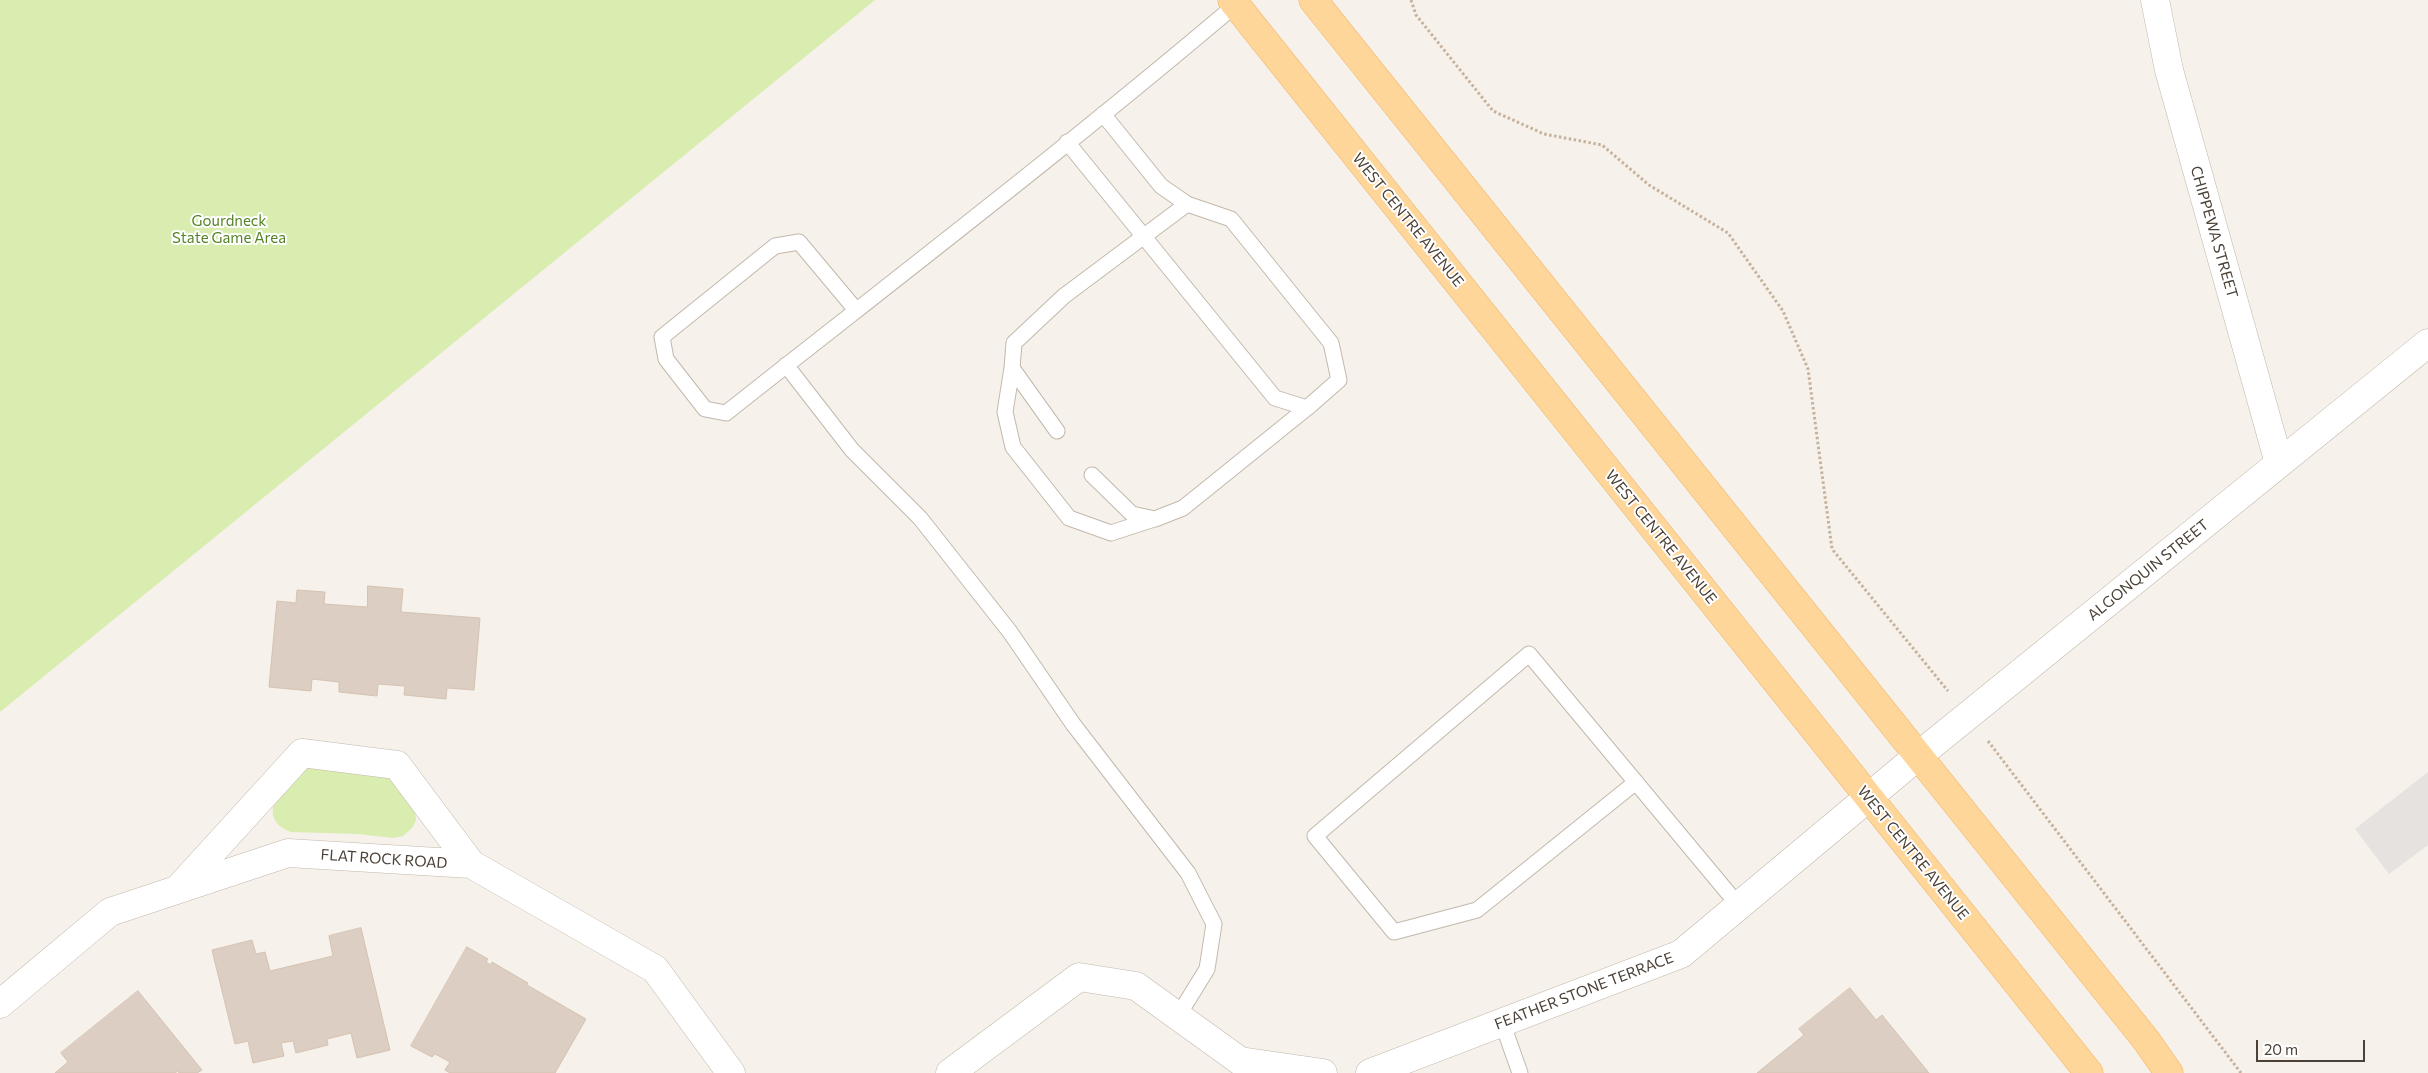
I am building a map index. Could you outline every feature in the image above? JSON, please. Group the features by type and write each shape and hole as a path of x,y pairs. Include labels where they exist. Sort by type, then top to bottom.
{"main road":[{"path":"1312,0 2140,1033 2169,1073"},
{"name":"WEST CENTRE AVENUE","path":"1237,2 2089,1073"}],"street":[{"name":"CHIPPEWA STREET","path":"2155,0 2168,70 2279,463"},
{"name":"ALGONQUIN STREET","path":"1869,797 2428,343"},
{"path":"177,890 302,752 397,765 471,864"},
{"name":"FEATHER STONE TERRACE","path":"1370,1073 1681,954 1869,797"},
{"name":"FLAT ROCK ROAD","path":"0,1004 110,912 288,853 471,864 655,969 731,1073"},
{"path":"950,1073 1079,977 1136,986 1240,1061 1323,1073"}],"lane":[{"path":"856,310 799,242 775,246 662,337 666,359 706,409 726,413 786,365 856,310 1067,142 1103,114 1237,2"},
{"path":"1103,114 1161,186 1187,204 1231,219 1331,343 1339,380 1183,508 1111,533 1069,518 1013,447 1005,412 1014,343 1064,296 1187,204"},
{"path":"1067,142 1275,398 1307,408"},
{"path":"786,365 852,450 920,518 1010,632 1073,724 1188,873 1214,924 1207,969 1178,1016"},
{"path":"1012,368 1057,431"},
{"path":"1092,476 1132,514 1155,519"},
{"path":"1636,782 1477,910 1394,932 1315,836 1529,654 1636,782 1739,906"},
{"path":"1502,1022 1520,1073"}],"path":[{"path":"1410,0 1416,15 1493,111 1544,134 1602,145 1649,185 1728,233 1783,312 1808,369 1832,550 1968,716 2241,1073"}],"green space":[{"name":"Gourdneck State Game Area","path":"0,0 875,0 0,712"},
{"path":"317,766 382,773 393,780 415,810 416,820 412,828 403,836 394,838 357,834 291,832 280,826 274,819 273,810 279,792 302,770"}],"shaded area":[{"path":"2428,772 2428,845 2389,874 2355,829"}],"building":[{"path":"368,586 403,589 401,612 480,618 474,690 447,688 446,699 404,695 405,686 378,684 377,696 339,692 339,682 312,679 311,691 269,687 277,601 296,603 297,590 325,592 324,604 367,607"},
{"path":"361,928 390,1050 357,1058 351,1033 327,1039 328,1045 296,1053 293,1041 281,1043 284,1056 253,1063 248,1041 235,1044 212,950 252,940 256,954 265,952 270,971 333,956 329,936"},
{"path":"467,947 488,959 486,962 491,965 492,962 528,983 527,985 586,1019 555,1073 450,1073 445,1070 450,1062 435,1054 432,1057 411,1046"},
{"path":"1850,988 1876,1020 1882,1015 1929,1073 1757,1073 1804,1035 1799,1029"},
{"path":"138,991 202,1070 197,1073 179,1073 178,1071 175,1073 55,1073 68,1062 61,1053"}]}
